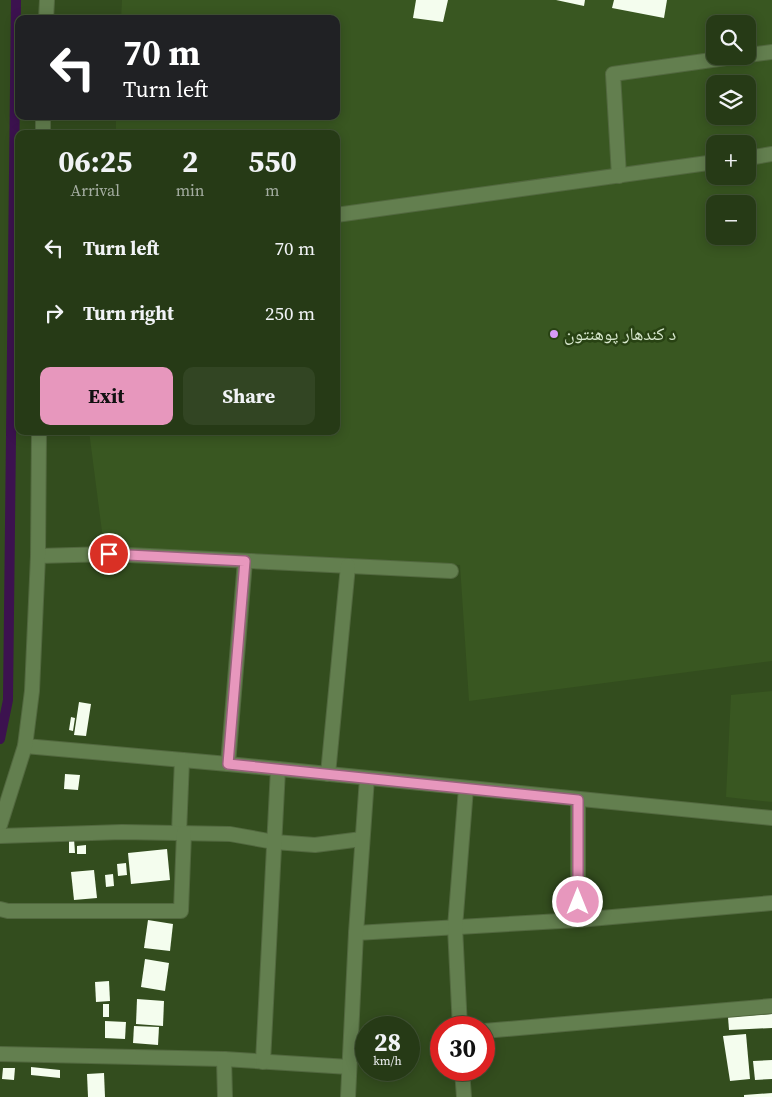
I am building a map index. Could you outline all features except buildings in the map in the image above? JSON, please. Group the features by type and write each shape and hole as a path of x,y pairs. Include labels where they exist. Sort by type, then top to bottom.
{"street":[{"path":"46,15 47,0"},
{"path":"756,54 772,52"},
{"path":"618,176 613,74 706,61"},
{"path":"756,157 772,154"},
{"path":"340,214 706,163"},
{"path":"0,825 25,746 32,691 38,556 39,435"},
{"path":"38,556 109,554 452,571"},
{"path":"228,764 245,561"},
{"path":"328,774 348,566"},
{"path":"25,746 228,764 772,818"},
{"path":"0,909 8,911 181,911 182,760"},
{"path":"263,1062 278,769"},
{"path":"348,1097 356,933 367,778"},
{"path":"459,1016 455,927 466,788"},
{"path":"578,800 578,920"},
{"path":"0,836 58,833 230,834 274,842 315,845 362,839"},
{"path":"356,933 578,920 772,903"},
{"path":"495,1030 772,1006"},
{"path":"0,1054 224,1059 349,1067"},
{"path":"224,1059 225,1097"},
{"path":"463,1081 464,1097"}],"shaded area":[{"name":"د کندهار پوهنتون","path":"122,0 772,0 772,661 469,701 460,565 104,547 90,435 340,435 340,130 116,130 116,120 340,120 340,15 121,15"},
{"path":"772,691 772,802 726,797 731,695"}],"waterway":[{"path":"16,0 16,15"},
{"path":"0,739 8,700 15,88"}],"place":[{"name":"د کندهار پوهنتون","path":"554,334"}],"route":[{"path":"109,554 245,561 228,764 578,800 578,902"}]}
